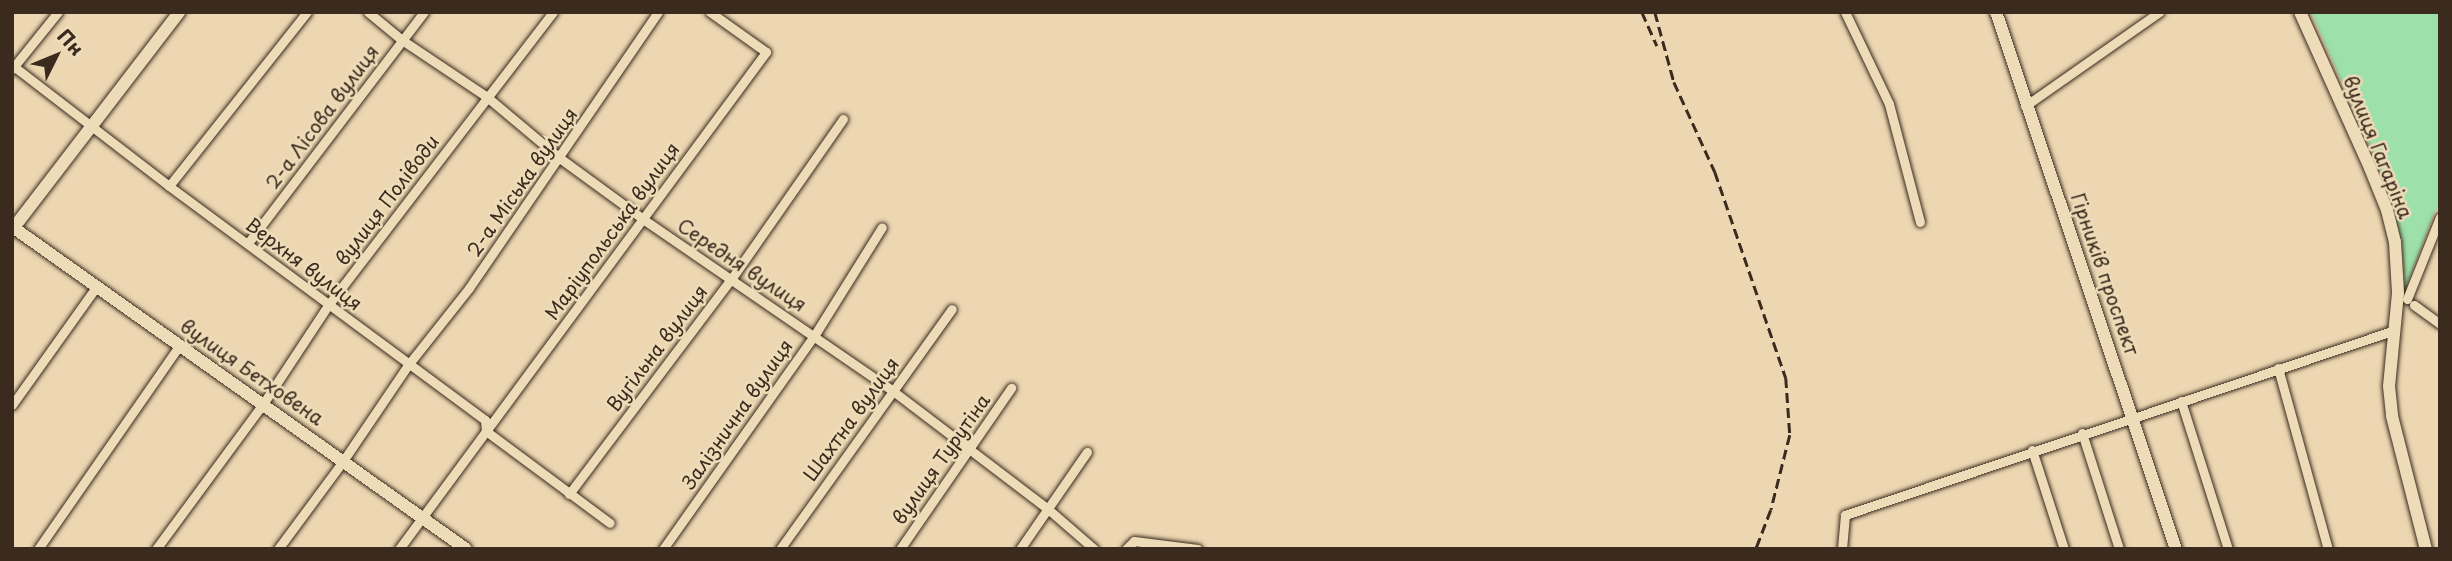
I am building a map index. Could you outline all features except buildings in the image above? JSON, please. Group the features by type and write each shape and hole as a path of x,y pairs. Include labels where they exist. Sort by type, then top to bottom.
{"main road":[{"path":"13,229 179,12"},
{"name":"Гірників проспект","path":"1996,12 2025,106 2134,415 2176,549"},
{"name":"вулиця Гагаріна","path":"2300,12 2387,209 2395,242 2398,293 2389,386 2392,416 2426,549"},
{"name":"вулиця Бетховена","path":"13,229 466,549"}],"street":[{"path":"13,67 58,12"},
{"path":"169,186 307,12"},
{"name":"Середня вулиця","path":"368,12 402,40 487,97 561,159 643,219 893,391 1048,509 1094,549"},
{"name":"2-а Лісова вулиця","path":"248,243 425,12"},
{"name":"вулиця Поліводи","path":"156,549 263,404 329,304 553,12"},
{"name":"2-а Міська вулиця","path":"343,461 408,365 469,288 561,159 658,12"},
{"name":"Маріупольська вулиця","path":"422,517 766,52 710,12"},
{"path":"1844,12 1889,104 1920,222"},
{"path":"2025,106 2140,17 2159,12"},
{"name":"Верхня вулиця","path":"13,67 91,124 105,139 485,420 486,431 610,523"},
{"name":"Вугільна вулиця","path":"569,494 732,278 843,119"},
{"path":"2440,217 2410,302 2440,324"},
{"name":"Залізнична вулиця","path":"663,549 814,336 881,227"},
{"path":"12,405 97,286"},
{"name":"Шахтна вулиця","path":"780,549 952,309"},
{"path":"1842,549 1845,515 2134,415 2395,330"},
{"path":"38,549 180,345"},
{"path":"2278,368 2328,549"},
{"name":"вулиця Турутіна","path":"900,549 1011,388"},
{"path":"2181,401 2228,549"},
{"path":"2082,433 2119,549"},
{"path":"2032,450 2064,549"},
{"path":"1020,549 1087,452"},
{"path":"278,549 343,461"},
{"path":"399,549 422,517"},
{"path":"1126,549 1134,541 1196,549"}],"green space":[{"path":"2311,12 2440,12 2440,205 2434,213 2405,291 2402,251 2390,199 2368,141"}],"railway":[{"path":"1642,12 1657,46"},
{"path":"1655,12 1674,82 1715,172 1786,378 1790,435 1771,510 1756,549"}]}
